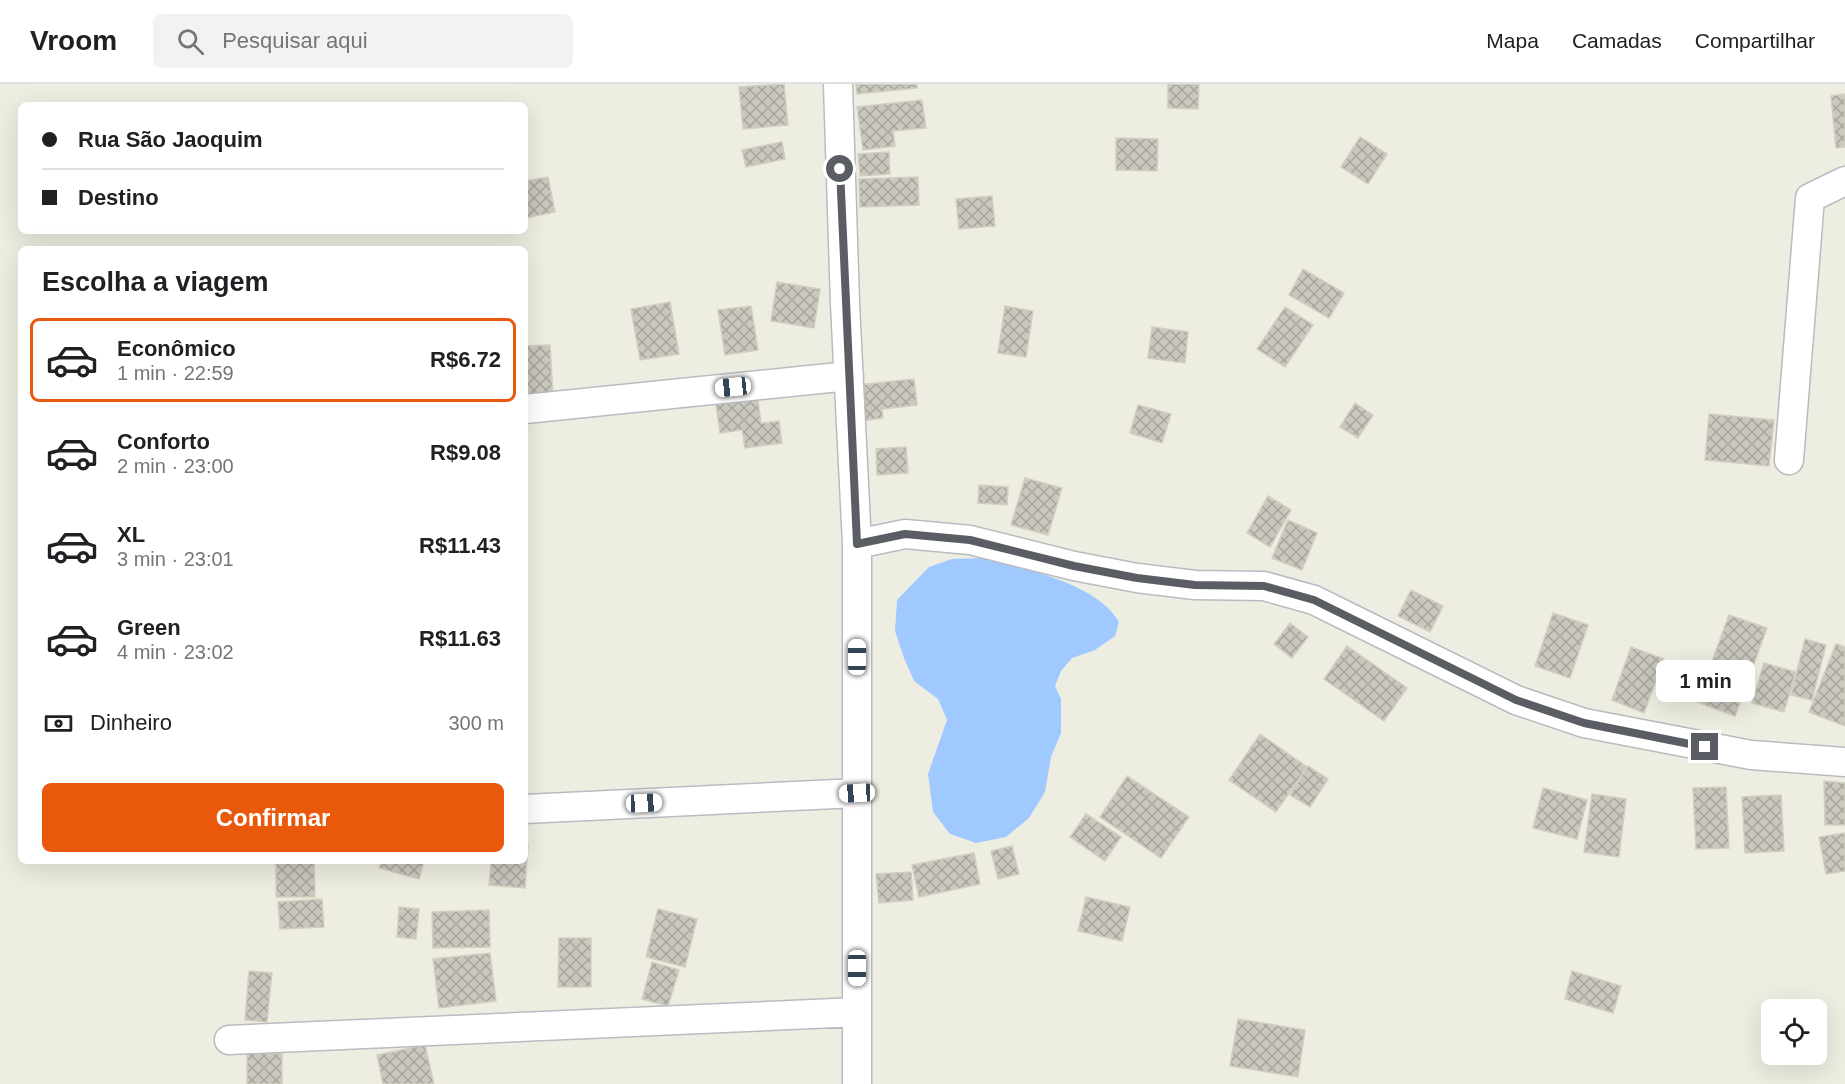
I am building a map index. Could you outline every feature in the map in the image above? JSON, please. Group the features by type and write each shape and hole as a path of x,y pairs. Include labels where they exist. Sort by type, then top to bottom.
{"street":[{"path":"838,84 857,544 857,1084"},
{"path":"1789,460 1810,198 1845,181"},
{"path":"528,409 849,376"},
{"path":"857,544 905,534 970,540 1074,566 1137,578 1195,585 1264,586 1314,600 1516,700 1584,723 1751,755 1845,762"},
{"path":"528,809 857,793"},
{"path":"230,1041 857,1012"}],"water":[{"path":"983,558 1038,573 1077,588 1094,597 1109,609 1119,622 1115,636 1095,650 1072,658 1061,671 1055,686 1061,699 1061,733 1051,757 1045,792 1029,818 1006,837 976,843 950,834 933,812 928,774 947,720 938,699 914,681 895,631 897,600 929,567 952,559"}],"building":[{"path":"784,84 788,125 743,129 739,87"},
{"path":"856,84 917,84 917,88 857,94"},
{"path":"1168,84 1199,84 1198,109 1168,108"},
{"path":"1845,94 1845,147 1836,148 1831,96"},
{"path":"922,100 926,128 893,131 895,146 863,150 857,107"},
{"path":"1360,137 1387,154 1368,184 1341,167"},
{"path":"1116,138 1158,139 1157,171 1116,170"},
{"path":"782,142 785,159 746,167 742,150"},
{"path":"889,152 890,174 860,176 858,154"},
{"path":"548,177 555,212 528,217 528,180"},
{"path":"918,177 919,205 860,207 859,179"},
{"path":"992,196 995,226 959,229 956,199"},
{"path":"1303,269 1344,293 1329,318 1289,295"},
{"path":"777,282 820,289 814,328 771,321"},
{"path":"670,302 679,354 640,360 631,309"},
{"path":"751,306 758,350 725,355 718,310"},
{"path":"1005,306 1033,311 1026,357 998,353"},
{"path":"1285,307 1313,325 1285,367 1257,349"},
{"path":"1152,327 1188,332 1185,363 1148,358"},
{"path":"550,345 553,396 528,397 528,346"},
{"path":"914,379 917,405 882,409 883,418 862,421 858,385"},
{"path":"757,394 761,423 779,421 782,443 745,448 742,430 720,433 715,399"},
{"path":"1355,403 1373,415 1358,438 1340,427"},
{"path":"1138,405 1171,414 1162,443 1130,433"},
{"path":"1709,414 1774,420 1769,466 1705,460"},
{"path":"906,447 908,473 877,475 876,449"},
{"path":"1025,478 1062,488 1048,535 1011,525"},
{"path":"979,485 1008,487 1007,505 978,503"},
{"path":"1268,496 1291,510 1270,547 1247,533"},
{"path":"1288,520 1317,533 1302,570 1272,558"},
{"path":"1411,590 1443,606 1430,632 1398,616"},
{"path":"1553,613 1588,625 1570,678 1535,666"},
{"path":"1729,615 1767,628 1735,716 1697,702"},
{"path":"1290,623 1308,637 1292,658 1274,644"},
{"path":"1805,639 1826,645 1812,700 1791,695"},
{"path":"1836,644 1845,647 1845,726 1809,712"},
{"path":"1347,646 1407,688 1384,721 1324,679"},
{"path":"1631,647 1664,659 1644,713 1612,700"},
{"path":"1764,663 1796,672 1784,712 1752,703"},
{"path":"1260,734 1307,767 1276,812 1229,780"},
{"path":"1308,766 1328,779 1310,807 1290,795"},
{"path":"1127,776 1189,817 1161,858 1100,817"},
{"path":"1824,781 1845,783 1845,825 1825,825"},
{"path":"1726,787 1729,848 1696,849 1693,788"},
{"path":"1543,788 1587,800 1577,839 1533,828"},
{"path":"1592,794 1626,799 1619,857 1584,852"},
{"path":"1781,795 1784,851 1745,853 1742,797"},
{"path":"1086,814 1121,837 1105,861 1070,837"},
{"path":"1845,833 1845,871 1826,874 1819,837"},
{"path":"1012,846 1019,874 998,879 991,851"},
{"path":"974,853 980,884 919,897 912,865"},
{"path":"276,864 314,864 315,897 276,897"},
{"path":"380,864 423,864 419,879 379,868"},
{"path":"491,864 527,864 525,888 489,885"},
{"path":"911,872 913,900 879,903 876,874"},
{"path":"1086,897 1130,907 1122,941 1078,931"},
{"path":"322,899 324,927 280,929 278,902"},
{"path":"399,907 419,909 416,939 397,937"},
{"path":"658,909 697,919 685,967 646,957"},
{"path":"489,910 490,947 433,948 432,912"},
{"path":"559,938 591,938 591,987 558,987"},
{"path":"490,953 496,1001 439,1008 433,959"},
{"path":"652,962 679,970 668,1006 642,999"},
{"path":"249,971 272,973 267,1022 245,1020"},
{"path":"1572,971 1621,986 1613,1013 1565,999"},
{"path":"1238,1019 1305,1030 1298,1077 1230,1066"},
{"path":"425,1045 434,1084 383,1084 377,1055"},
{"path":"247,1053 282,1054 282,1084 247,1084"}],"route":[{"path":"840,169 857,544 905,534 970,540 1074,566 1137,578 1195,585 1264,586 1314,600 1516,700 1584,723 1705,747"}]}
